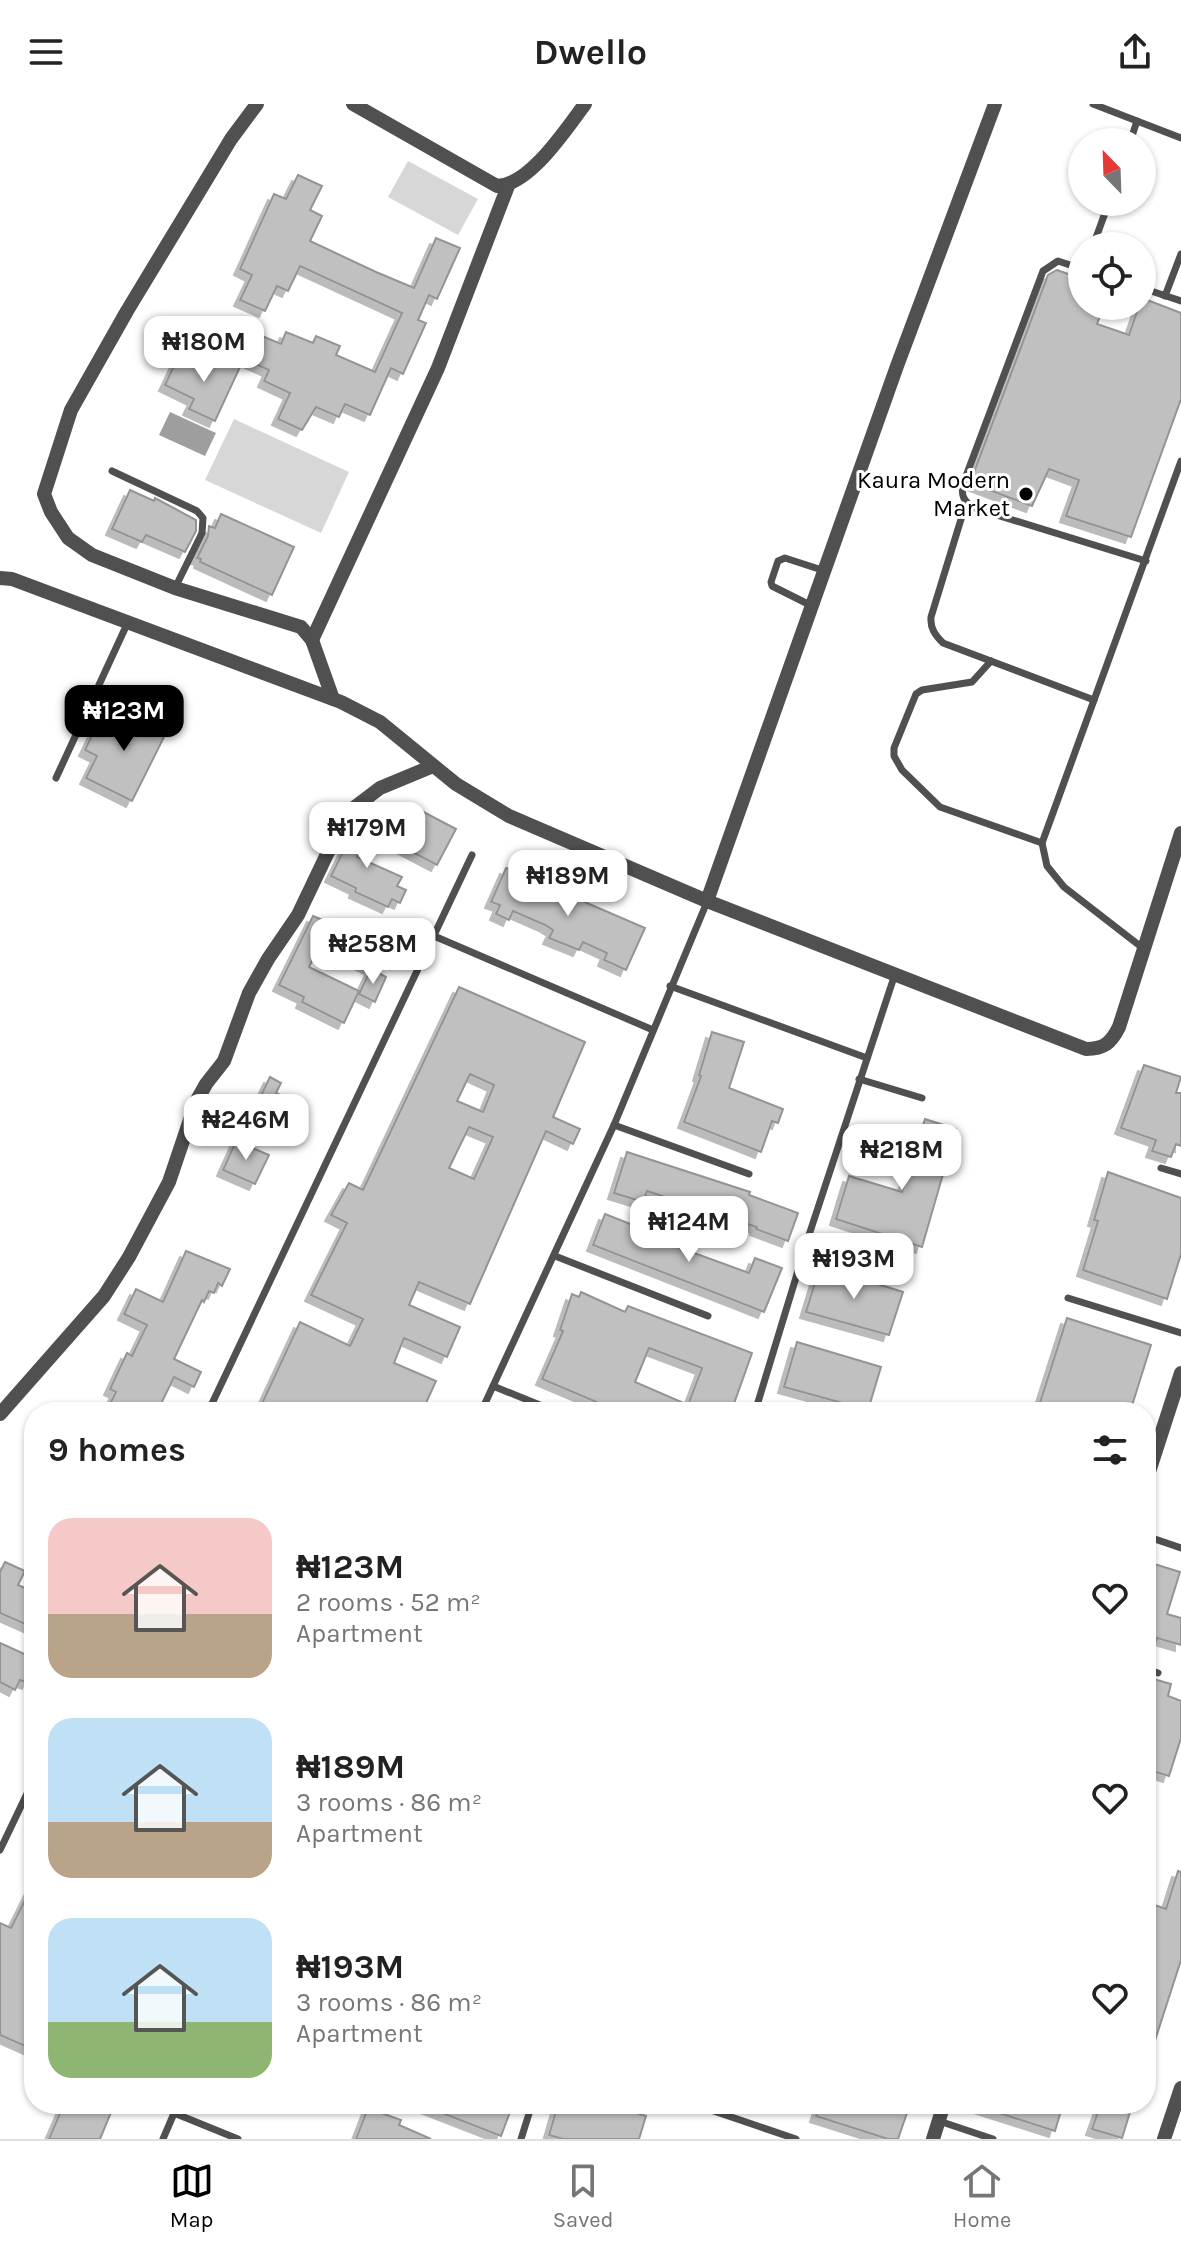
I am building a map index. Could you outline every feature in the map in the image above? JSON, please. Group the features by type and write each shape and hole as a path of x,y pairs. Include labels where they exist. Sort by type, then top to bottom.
{"street":[{"path":"257,104 231,139 71,410 44,494 51,512 68,538 92,555 175,588 301,627 312,640 333,699"},
{"path":"353,104 497,186 508,186 519,180 558,139 585,104"},
{"path":"707,901 897,366 995,104"},
{"path":"312,640 438,368 508,186"},
{"path":"0,578 12,579 333,699 380,722 456,784 509,816 707,901 1086,1049 1095,1049 1112,1040 1181,833"},
{"path":"0,1414 104,1296 129,1257 169,1182 196,1102 224,1061 249,993 298,915 351,810 380,788 433,766"},
{"path":"1156,1453 1179,1390 1181,1373"},
{"path":"1164,2139 1181,2088"},
{"path":"933,2139 941,2114"}],"lane":[{"path":"1093,104 1181,138"},
{"path":"1135,128 1137,121"},
{"path":"1165,296 1181,254"},
{"path":"1068,264 1058,261 1043,271 963,484 962,494 966,503 930,626 943,643 1094,700"},
{"path":"1156,293 1181,301"},
{"path":"1144,949 1064,887 1047,866 1042,843 1181,461"},
{"path":"112,471 197,511 203,518 202,533 175,588"},
{"path":"966,503 1146,561"},
{"path":"812,606 776,590 771,582 774,571 778,561 785,558 825,571"},
{"path":"56,778 128,622"},
{"path":"991,661 972,682 922,690 916,694 894,748 894,756 902,770 940,807 1042,843"},
{"path":"213,1402 472,855"},
{"path":"486,1402 614,1125 707,901"},
{"path":"434,936 653,1030"},
{"path":"758,1402 808,1238 895,974"},
{"path":"670,986 867,1058"},
{"path":"859,1079 922,1098"},
{"path":"614,1125 749,1174"},
{"path":"1161,1168 1181,1174"},
{"path":"808,1238 872,1255"},
{"path":"555,1256 708,1316"},
{"path":"1068,1298 1181,1333"},
{"path":"493,1386 532,1402"},
{"path":"1156,1539 1181,1548"},
{"path":"0,1850 24,1800"},
{"path":"163,2139 174,2114"},
{"path":"176,2114 238,2139"},
{"path":"521,2139 529,2114"},
{"path":"720,2114 796,2139"},
{"path":"939,2121 993,2139"}],"shaded area":[{"path":"408,161 478,199 458,235 388,197"},
{"path":"170,412 216,433 205,456 159,435"},
{"path":"234,419 349,472 321,533 205,480"}],"building":[{"path":"298,175 322,186 310,210 322,216 310,241 376,272 414,288 436,238 460,248 437,299 429,295 418,320 426,323 403,374 391,368 370,415 345,404 339,417 316,407 302,430 278,419 290,393 264,381 269,370 244,359 255,333 281,344 286,332 313,343 316,336 340,346 336,355 375,372 402,313 300,266 288,291 277,286 265,311 240,300 252,275 240,269 274,194 286,199"},
{"path":"1057,270 1068,274 1068,320 1099,320 1097,324 1129,335 1134,320 1156,320 1156,303 1181,313 1181,399 1131,537 1066,516 1079,480 1049,469 1032,506 970,483 1048,275"},
{"path":"214,355 240,367 215,421 189,409 194,399 165,385 178,357 207,370"},
{"path":"130,490 154,501 155,498 196,520 196,531 185,552 146,535 142,542 112,529"},
{"path":"221,514 294,547 272,595 197,558 208,536 209,526 215,528"},
{"path":"120,708 167,731 132,801 86,778 97,756 85,750 95,729 107,734"},
{"path":"414,807 456,829 437,865 395,843"},
{"path":"361,815 374,821 357,857 402,877 397,886 406,890 400,903 392,899 388,907 355,892 356,888 331,876"},
{"path":"506,868 645,928 626,970 604,960 607,953 583,942 579,950 549,938 553,930 513,911 509,920 496,914 500,905 491,902"},
{"path":"313,916 339,927 343,920 355,922 377,932 372,942 380,946 370,968 321,944 309,967 359,991 344,1023 302,1002 304,997 279,985"},
{"path":"371,969 386,977 375,1002 359,994"},
{"path":"459,987 585,1042 553,1117 580,1129 573,1144 546,1131 470,1304 419,1282 409,1305 460,1327 447,1357 404,1338 394,1363 436,1381 427,1402 263,1402 300,1322 350,1346 363,1319 311,1295 347,1223 331,1215 349,1183 363,1190","holes":["470,1074 494,1085 483,1112 457,1101","469,1127 493,1137 474,1179 449,1168"]},
{"path":"712,1032 744,1042 729,1088 783,1109 778,1123 772,1121 761,1152 684,1122 701,1076"},
{"path":"1144,1065 1181,1077 1176,1093 1181,1093 1181,1146 1176,1144 1171,1157 1152,1151 1156,1140 1121,1128"},
{"path":"270,1077 281,1083 276,1093 297,1103 284,1131 251,1116"},
{"path":"925,1119 956,1129 922,1247 836,1219 849,1176 902,1192"},
{"path":"236,1141 269,1155 255,1184 223,1170"},
{"path":"627,1152 750,1192 749,1195 798,1213 788,1241 757,1227 647,1191 643,1202 614,1193"},
{"path":"1108,1172 1181,1198 1181,1254 1167,1299 1083,1270 1098,1221 1094,1220"},
{"path":"605,1214 676,1242 675,1246 749,1273 755,1258 782,1268 764,1312 593,1245"},
{"path":"186,1251 230,1269 222,1286 218,1283 214,1293 209,1291 204,1302 202,1300 174,1359 201,1372 194,1387 174,1377 162,1402 111,1402 116,1392 110,1389 127,1353 132,1356 147,1325 124,1314 136,1289 163,1302"},
{"path":"820,1266 903,1292 889,1335 806,1312"},
{"path":"581,1292 625,1312 628,1306 752,1353 735,1402 689,1402 702,1368 649,1348 635,1382 681,1402 596,1402 542,1379 563,1331 560,1330 572,1294 579,1297"},
{"path":"1067,1318 1151,1345 1133,1402 1040,1402"},
{"path":"797,1342 881,1367 870,1402 839,1402 784,1387"},
{"path":"5,1562 24,1571 18,1585 24,1588 24,1624 0,1613 0,1572"},
{"path":"1156,1565 1180,1572 1167,1614 1181,1618 1181,1645 1157,1638 1156,1641"},
{"path":"0,1643 24,1654 24,1682 20,1680 15,1690 0,1682"},
{"path":"1156,1680 1171,1684 1168,1696 1181,1701 1181,1738 1169,1776 1156,1772"},
{"path":"1178,1871 1181,1872 1181,1960 1156,2037 1156,1906 1166,1909"},
{"path":"24,1902 24,2046 0,2035 0,1923 11,1928"},
{"path":"60,2114 110,2114 100,2139 49,2139"},
{"path":"366,2114 384,2114 401,2120 399,2125 431,2139 356,2139"},
{"path":"445,2114 509,2114 501,2136"},
{"path":"555,2114 646,2116 639,2139 563,2139 549,2135"},
{"path":"907,2114 898,2139 888,2139 816,2116"},
{"path":"1002,2114 1060,2114 1055,2131"},
{"path":"1097,2114 1130,2114 1122,2138 1092,2129"}],"place":[{"name":"Kaura Modern Market","path":"1026,494"}]}
